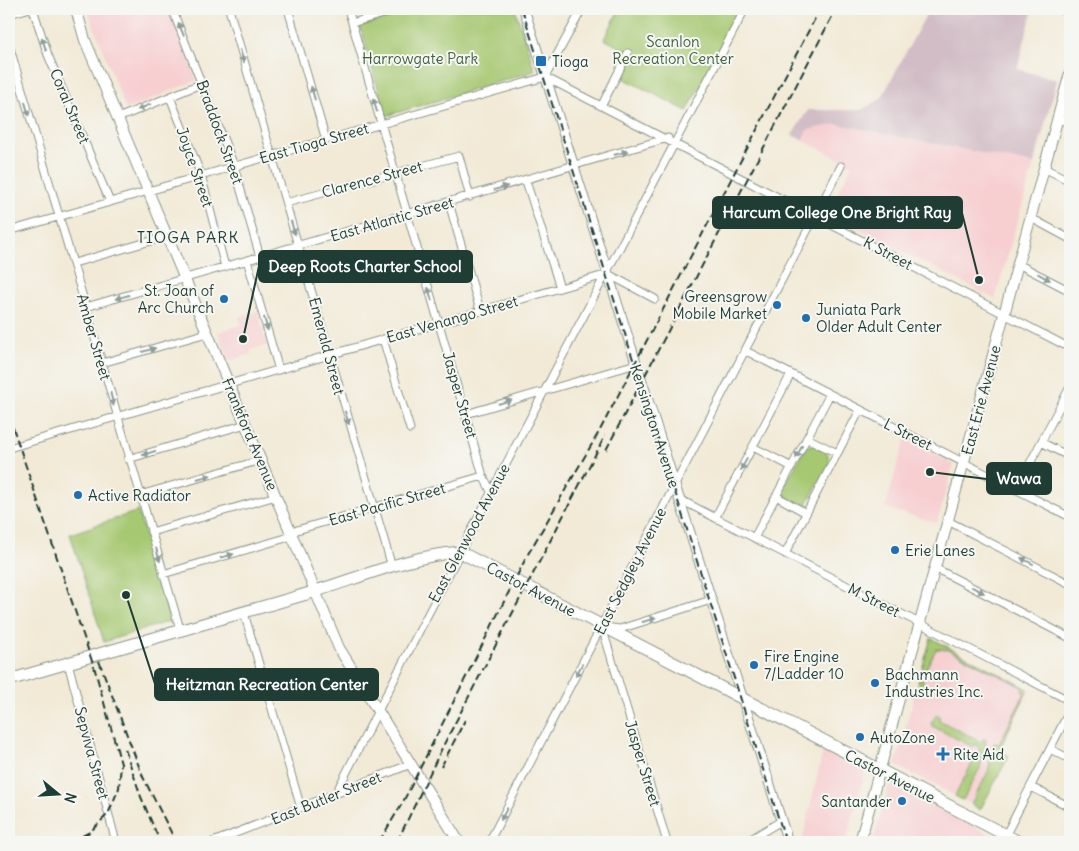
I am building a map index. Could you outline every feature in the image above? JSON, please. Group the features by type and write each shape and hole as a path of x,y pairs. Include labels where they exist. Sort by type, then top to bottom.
{"main road":[{"name":"Frankford Avenue","path":"76,9 86,40 148,191 339,648 459,842"},
{"name":"East Erie Avenue","path":"860,842 1070,75"},
{"name":"Castor Avenue","path":"460,552 880,770 1003,839 1019,842"},
{"path":"9,680 180,629 244,613 392,567 443,553 460,552"}],"street":[{"path":"9,14 27,9"},
{"name":"Coral Street","path":"33,9 48,55 110,202"},
{"name":"Braddock Street","path":"172,9 203,83 234,166 260,257"},
{"name":"Emerald Street","path":"229,9 328,355 392,567"},
{"path":"288,9 326,140"},
{"name":"Jasper Street","path":"348,9 483,476 490,491"},
{"path":"352,23 400,9"},
{"name":"Kensington Avenue","path":"524,9 788,842"},
{"path":"545,77 582,9"},
{"path":"655,299 608,274 745,9"},
{"path":"1060,9 1070,14"},
{"name":"Amber Street","path":"9,45 58,217 74,263 128,459 180,629"},
{"path":"602,105 628,53"},
{"name":"East Tioga Street","path":"9,229 58,217 545,77"},
{"name":"K Street","path":"545,77 668,138 1070,348"},
{"path":"118,118 203,83"},
{"name":"Joyce Street","path":"170,96 201,175 224,267"},
{"path":"1058,118 1070,124"},
{"name":"East Atlantic Street","path":"86,307 526,181 668,138"},
{"name":"Clarence Street","path":"286,203 459,156 470,197"},
{"name":"East Sedgley Avenue","path":"489,842 674,485 746,352 841,166"},
{"path":"1044,168 1070,181"},
{"path":"526,181 560,288"},
{"path":"449,203 480,310"},
{"path":"1030,218 1070,239"},
{"path":"74,263 168,236"},
{"path":"247,260 279,370"},
{"path":"1018,264 1070,291"},
{"name":"East Venango Street","path":"9,448 608,274"},
{"name":"East Glenwood Avenue","path":"334,795 490,491 608,274"},
{"path":"102,363 207,333"},
{"path":"383,339 410,429"},
{"name":"L Street","path":"746,352 1070,517"},
{"path":"466,414 636,364"},
{"path":"715,518 791,374"},
{"path":"1016,490 1070,387"},
{"path":"754,538 830,394"},
{"path":"1063,401 1070,405"},
{"path":"785,554 860,410"},
{"path":"128,459 246,424"},
{"path":"807,438 837,453"},
{"path":"1042,442 1070,457"},
{"path":"753,447 792,467"},
{"path":"140,495 261,460"},
{"name":"East Pacific Street","path":"163,574 286,538 291,533 483,476"},
{"path":"151,532 276,496"},
{"path":"776,496 806,513"},
{"name":"M Street","path":"678,498 1070,701"},
{"path":"948,521 1070,584"},
{"path":"935,568 1070,638"},
{"path":"602,627 620,629 712,600"},
{"path":"244,613 301,808"},
{"name":"Jasper Street","path":"602,627 667,842"},
{"name":"Sepviva Street","path":"68,663 116,842"},
{"path":"1003,839 1070,710"},
{"path":"1050,749 1070,759"},
{"name":"East Butler Street","path":"213,842 411,764"},
{"path":"1031,787 1070,807"},
{"path":"746,842 781,821"}],"shaded area":[{"path":"87,9 170,9 197,80 126,110"},
{"path":"929,9 1033,9 1017,69 1057,80 1034,164 837,124 807,130 802,140 792,135 808,110 861,110 881,99"},
{"path":"837,124 1034,164 995,299 828,213 852,165 802,140 807,130"},
{"path":"258,311 267,345 250,350 251,354 229,361 218,332 241,325 239,317"},
{"path":"905,439 954,464 937,523 885,508"},
{"path":"930,638 1030,690 971,804 895,765"},
{"path":"823,751 865,772 846,842 802,842"},
{"path":"889,784 995,837 992,842 873,842"}],"green space":[{"name":"Harrowgate Park","path":"422,9 515,9 535,71 386,116 360,26"},
{"name":"Scanlon Recreation Center","path":"620,9 740,9 687,111 621,77 633,54 604,39"},
{"path":"809,445 815,445 827,452 830,462 807,504 797,505 784,496 783,488"},
{"path":"138,511 170,621 104,642 70,534"},
{"path":"931,638 1028,689 999,750 1009,756 980,810 971,804 988,772 994,743 999,744 1025,693 1022,691 1023,687 949,650 936,649 921,679 924,681 917,695 914,696"},
{"path":"937,714 940,716 939,720 981,742 984,738 986,741 980,768 963,800 955,796 980,748 974,744 973,747 932,726 931,723"}],"railway":[{"path":"522,9 786,842"},
{"path":"379,842 403,802 528,554 599,432 820,9"},
{"path":"606,450 836,9"},
{"path":"9,416 95,670 121,764 119,788 108,814 90,832 70,842"},
{"path":"397,842 442,748 605,436"},
{"path":"99,661 143,777 176,842"},
{"path":"441,767 465,720"},
{"path":"125,749 141,797 160,842"},
{"path":"9,841 14,842"}],"place":[{"name":"Tioga","path":"541,61"},
{"name":"Harcum College One Bright Ray","path":"979,280"},
{"name":"St. Joan of Arc Church","path":"224,299"},
{"name":"Greensgrow Mobile Market","path":"777,305"},
{"name":"Juniata Park Older Adult Center","path":"806,318"},
{"name":"Deep Roots Charter School","path":"243,339"},
{"name":"Wawa","path":"930,472"},
{"name":"Active Radiator","path":"78,495"},
{"name":"Erie Lanes","path":"895,550"},
{"name":"Heitzman Recreation Center","path":"126,595"},
{"name":"Fire Engine 7/Ladder 10","path":"754,665"},
{"name":"Bachmann Industries Inc.","path":"875,683"},
{"name":"AutoZone","path":"860,737"},
{"name":"Rite Aid","path":"943,754"},
{"name":"Santander","path":"902,801"}],"district":[{"name":"TIOGA PARK","path":"188,237"}]}
